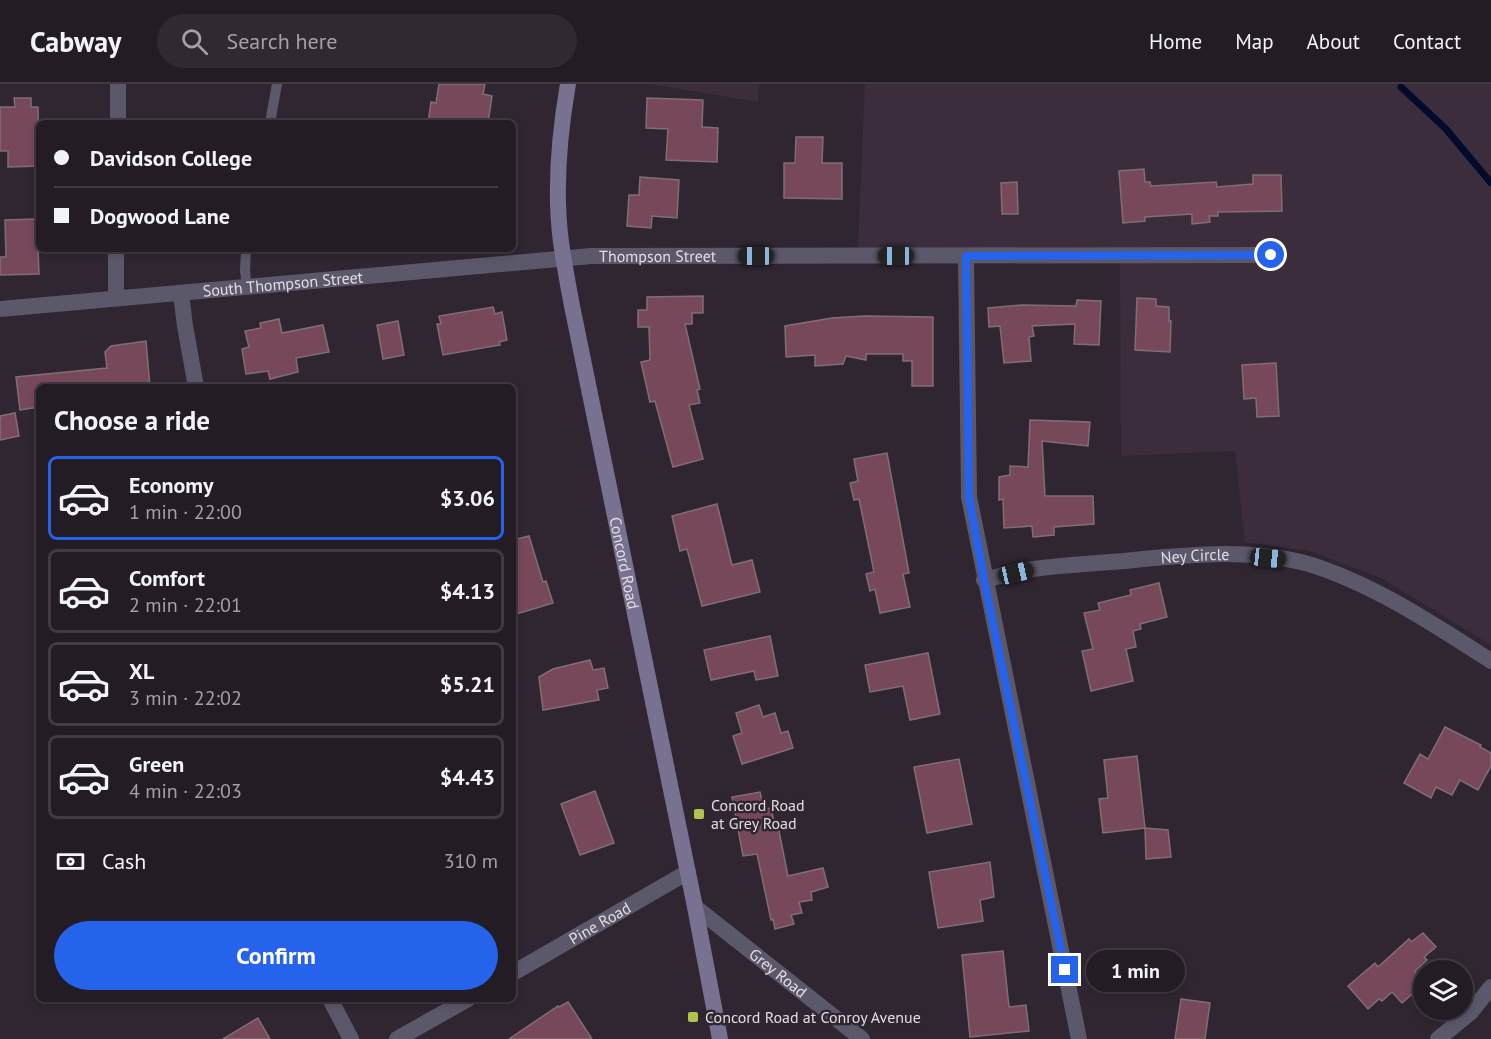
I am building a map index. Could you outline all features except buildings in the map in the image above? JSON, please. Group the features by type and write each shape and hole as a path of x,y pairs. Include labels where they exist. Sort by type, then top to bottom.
{"main road":[{"name":"Concord Road","path":"568,84 561,128 558,170 564,258 720,1039"}],"street":[{"path":"117,120 118,84"},
{"path":"116,252 116,298"},
{"name":"Thompson Street","path":"564,258 591,256 1271,255"},
{"path":"966,256 969,497 984,580 1079,1039"},
{"name":"South Thompson Street","path":"0,309 564,258"},
{"path":"181,293 195,384"},
{"name":"Ney Circle","path":"984,580 1031,569 1192,554 1229,554 1287,560 1312,565 1349,579 1413,612 1491,661"},
{"name":"Pine Road","path":"516,971 688,872"},
{"name":"Grey Road","path":"695,907 862,1039"},
{"path":"1438,1039 1471,1012 1491,987"},
{"path":"332,1002 351,1039"},
{"path":"397,1039 463,1002"}],"lane":[{"path":"271,120 278,84"},
{"path":"246,252 247,287"}],"shaded area":[{"path":"650,84 759,84 758,102"},
{"path":"865,84 1491,84 1491,645 1381,578 1310,551 1245,542 1235,451 1121,456 1120,253 858,248"}],"waterway":[{"path":"1401,87 1446,129 1491,183"}],"place":[{"name":"Concord Road at Grey Road","path":"699,814"},
{"name":"Concord Road at Conroy Avenue","path":"693,1017"}],"route":[{"path":"1065,970 984,580 969,497 966,256 1271,255"}]}
